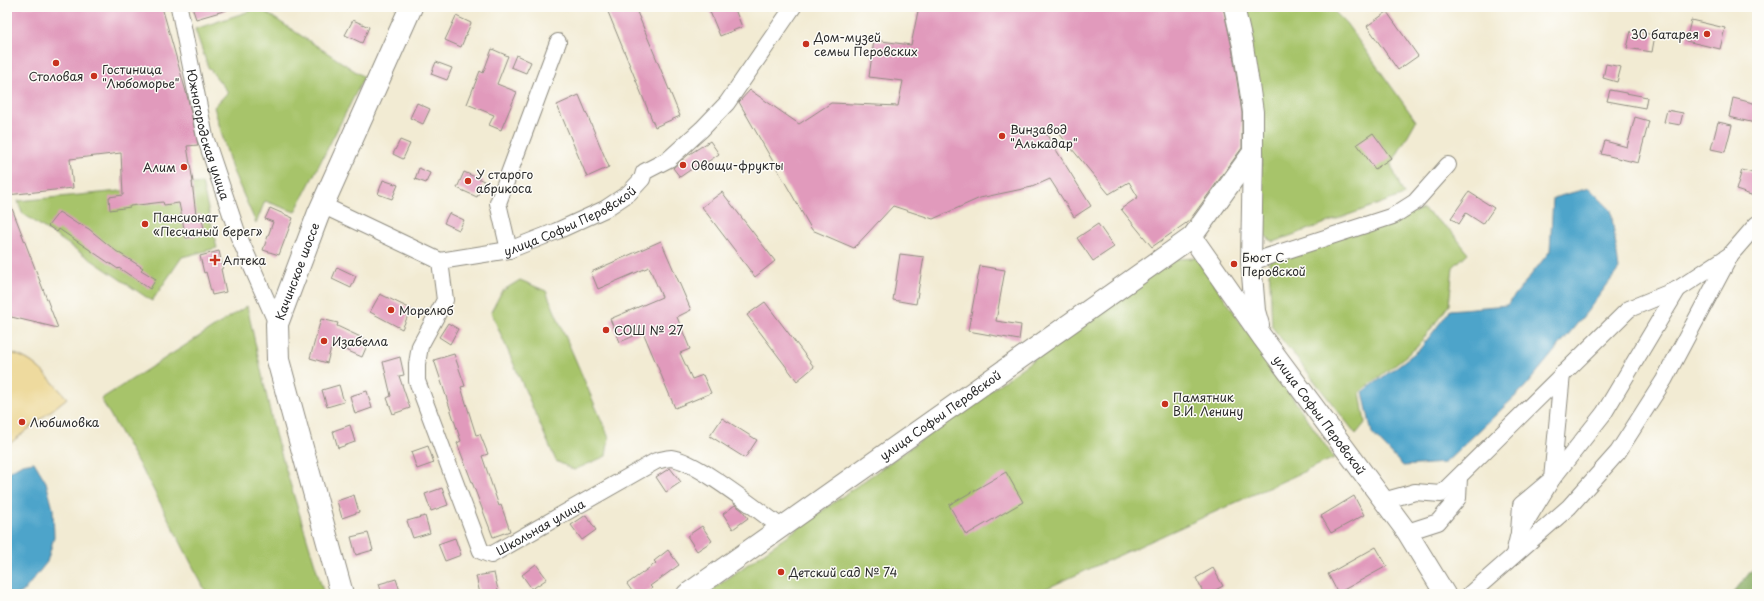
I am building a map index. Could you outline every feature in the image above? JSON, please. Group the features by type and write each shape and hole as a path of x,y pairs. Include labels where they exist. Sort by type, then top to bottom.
{"main road":[{"name":"Качинское шоссе","path":"342,594 278,360 277,324 322,205 411,7"}],"street":[{"name":"Южногородская улица","path":"179,7 205,137 238,235 277,324"},
{"name":"улица Софьи Перовской","path":"440,261 509,250 584,219 605,209 629,193 642,179 644,172 669,158 702,129 727,103 793,7"},
{"path":"1234,7 1243,46 1250,91 1253,152 1251,262 1255,311 1262,337"},
{"path":"509,250 498,203 558,42"},
{"name":"улица Софьи Перовской","path":"687,594 1192,237 1253,152"},
{"path":"1251,262 1392,216 1415,202 1448,165"},
{"path":"322,205 440,261"},
{"path":"1470,594 1569,507 1618,452 1664,380 1731,254 1757,224"},
{"name":"улица Софьи Перовской","path":"1192,237 1262,337 1407,532 1445,594"},
{"path":"1383,501 1415,492 1441,494 1629,308 1678,289 1731,254"},
{"name":"Школьная улица","path":"440,261 445,300 420,346 417,364 417,381 480,551 491,555 656,461 671,458 687,463 739,496 781,527"},
{"path":"1514,554 1519,533 1521,505 1552,479 1604,414 1678,289"},
{"path":"1552,479 1562,374"},
{"path":"1407,532 1438,522 1458,498 1459,477"}],"green space":[{"path":"1242,7 1330,7 1346,23 1416,121 1391,165 1404,195 1273,242 1263,234 1260,115"},
{"path":"259,8 364,77 295,212 265,201 256,223 232,169 214,107 228,92 208,67 195,29"},
{"path":"202,183 217,248 182,257 152,301 22,213 18,201"},
{"path":"1423,209 1451,231 1468,253 1453,267 1449,305 1417,347 1360,392 1365,423 1356,434 1272,327 1269,260"},
{"path":"1197,258 1334,458 1034,594 706,594 1174,259"},
{"path":"520,280 546,291 609,438 606,456 574,470 556,461 491,312 502,291"},
{"path":"247,306 275,434 324,594 207,594 152,487 101,399"},
{"path":"1757,564 1757,594 1732,594"}],"sand":[{"name":"Любимовка","path":"7,352 26,359 34,364 67,398 7,446"}],"water":[{"path":"1589,188 1611,210 1619,269 1586,313 1524,388 1445,463 1403,466 1372,433 1363,392 1420,349 1450,310 1507,305 1550,251 1553,198"},
{"path":"34,462 46,482 53,509 54,537 47,562 23,592 19,594 7,594 7,473 22,464"}],"building":[{"name":"Гостиница \"Любоморье\"","path":"7,7 162,7 188,99 198,145 187,146 193,182 196,215 201,214 205,234 186,238 179,203 164,205 163,202 110,210 109,197 123,195 121,153 70,159 73,188 7,195"},
{"path":"192,7 227,7 227,10 196,19"},
{"path":"606,7 635,7 680,116 655,127"},
{"path":"708,7 734,7 742,27 720,36"},
{"name":"Винзавод \"Алькадар\"","path":"923,7 1223,7 1232,48 1242,113 1242,148 1189,221 1152,247 1121,209 1138,197 1129,182 1109,194 1053,126 1045,132 1091,206 1074,217 1050,179 1032,187 980,198 933,219 893,206 854,248 812,230 739,102 750,90 799,124 831,103 898,106 903,81 869,77 874,40 911,45 918,11"},
{"path":"1387,12 1418,56 1398,70 1367,26"},
{"path":"456,16 471,23 461,47 445,40"},
{"path":"353,20 369,27 362,43 345,35"},
{"path":"1691,20 1725,28 1720,49 1686,41"},
{"path":"1631,31 1655,35 1652,52 1627,48"},
{"path":"492,49 508,56 497,84 517,92 501,130 489,125 494,115 467,104 480,71 483,73"},
{"path":"516,55 531,62 526,73 511,67"},
{"path":"436,62 452,68 447,80 431,74"},
{"path":"1606,64 1621,67 1617,82 1603,78"},
{"path":"1610,90 1647,97 1645,108 1607,101"},
{"path":"579,95 609,167 587,177 557,105"},
{"path":"1733,98 1757,104 1755,123 1729,117"},
{"path":"417,103 430,109 423,124 410,118"},
{"path":"1667,110 1683,113 1680,125 1664,122"},
{"path":"1635,117 1649,121 1638,163 1601,154 1605,141 1627,147"},
{"path":"1718,122 1732,125 1725,152 1711,149"},
{"path":"1373,133 1391,158 1375,169 1357,144"},
{"path":"400,140 410,144 403,159 393,154"},
{"path":"710,141 719,154 703,165 702,162 680,177 673,168 688,155"},
{"path":"419,168 430,173 426,183 415,179"},
{"path":"1742,170 1757,174 1757,197 1736,190"},
{"path":"464,172 484,181 477,197 457,188"},
{"path":"383,180 398,185 392,199 378,194"},
{"path":"722,192 775,261 755,277 702,207"},
{"path":"1469,192 1494,208 1483,224 1466,213 1459,224 1451,218"},
{"path":"8,198 58,328 7,316"},
{"path":"270,208 293,218 279,255 263,250 273,222 265,219"},
{"path":"59,212 79,225 80,224 89,229 116,251 143,268 141,270 156,279 150,289 59,229 57,232 48,226"},
{"path":"449,213 464,220 459,230 444,223"},
{"path":"1098,224 1114,247 1093,261 1077,238"},
{"path":"661,241 691,310 677,317 690,349 680,353 692,379 703,375 711,393 675,408 643,332 620,342 610,319 662,297 649,267 598,289 591,272"},
{"path":"219,251 226,292 212,295 200,256"},
{"path":"900,254 924,257 916,304 893,300"},
{"path":"980,266 1005,270 996,321 1021,325 1019,340 968,331"},
{"path":"337,267 356,276 351,288 332,279"},
{"name":"Морелюб","path":"380,294 411,309 402,329 370,312"},
{"path":"765,302 814,367 797,381 747,315"},
{"path":"321,319 338,323 337,326 369,341 362,357 332,344 327,363 310,358"},
{"path":"448,323 458,329 450,344 439,337"},
{"path":"454,354 465,386 461,387 476,435 480,434 488,454 482,456 499,506 501,505 510,531 493,537 457,443 461,441 434,360"},
{"path":"400,357 404,375 399,376 410,408 393,414 387,398 391,396 383,362"},
{"path":"339,385 344,402 327,407 322,390"},
{"path":"367,391 372,408 355,414 350,396"},
{"path":"722,418 757,440 745,458 710,436"},
{"path":"350,425 355,442 338,448 333,431"},
{"path":"428,446 434,463 417,469 411,452"},
{"path":"670,468 681,482 666,492 656,477"},
{"path":"1006,472 1023,502 966,535 949,505"},
{"path":"442,488 448,505 431,511 425,494"},
{"path":"354,495 359,512 342,518 337,501"},
{"path":"1354,496 1364,515 1331,533 1321,516"},
{"path":"735,505 742,510 748,518 733,529 723,514"},
{"path":"586,515 596,530 582,540 571,525"},
{"path":"425,516 430,533 413,538 407,521"},
{"path":"702,526 712,541 697,551 687,536"},
{"path":"368,533 373,550 356,555 351,537"},
{"path":"455,538 461,555 445,561 438,544"},
{"path":"1376,547 1387,566 1338,593 1328,574"},
{"path":"668,550 679,565 650,586 652,588 644,594 634,594 627,584 656,563 654,561"},
{"path":"536,564 547,579 532,589 522,575"},
{"path":"1213,568 1223,586 1208,594 1204,594 1196,578"},
{"path":"494,573 498,590 480,594 476,576"},
{"path":"396,579 401,594 382,594 379,584"}],"place":[{"name":"30 батарея","path":"1707,34"},
{"name":"Дом-музей семьи Перовских","path":"806,44"},
{"name":"Столовая","path":"56,63"},
{"name":"Гостиница \"Любоморье\"","path":"94,76"},
{"name":"Винзавод \"Алькадар\"","path":"1002,136"},
{"name":"Овощи-фрукты","path":"683,165"},
{"name":"Алим","path":"184,167"},
{"name":"У старого абрикоса","path":"468,181"},
{"name":"Пансионат «Песчаный берег»","path":"145,224"},
{"name":"Аптека","path":"215,260"},
{"name":"Бюст С. Перовской","path":"1234,264"},
{"name":"Морелюб","path":"391,310"},
{"name":"СОШ № 27","path":"606,330"},
{"name":"Изабелла","path":"324,341"},
{"name":"Памятник В.И. Ленину","path":"1165,404"},
{"name":"Любимовка","path":"22,422"},
{"name":"Детский сад № 74","path":"781,572"}]}
